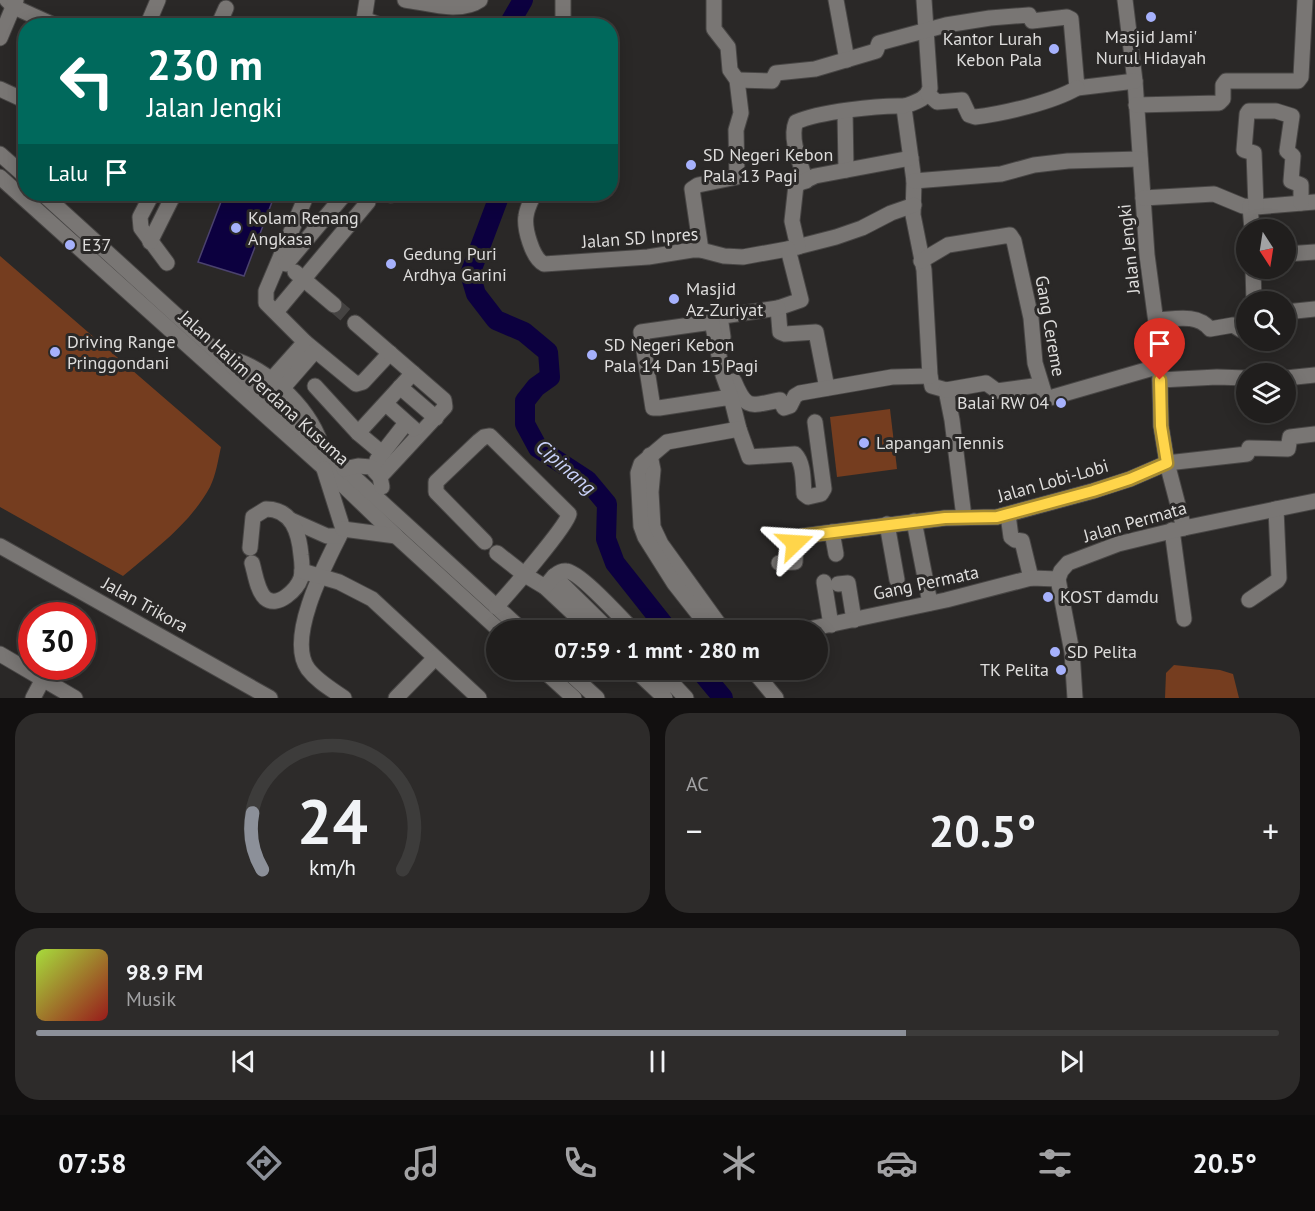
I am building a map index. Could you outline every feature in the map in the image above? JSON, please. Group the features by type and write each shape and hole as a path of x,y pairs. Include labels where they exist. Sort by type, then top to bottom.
{"street":[{"path":"150,18 158,0"},
{"path":"365,18 367,0"},
{"path":"405,0 448,6 468,6 480,0"},
{"path":"563,0 563,18"},
{"path":"702,250 692,189 694,186 737,177 736,130 741,112 737,80 730,70 728,47 714,28 714,0"},
{"path":"836,0 847,60"},
{"path":"806,181 795,140 796,122 845,111 904,106 928,94 930,88 924,0"},
{"name":"Jalan Jengki","path":"1125,0 1135,81 1147,255 1156,320 1161,426 1178,529 1184,619"},
{"path":"1136,105 1219,103 1223,99 1223,85 1226,81 1298,81 1301,77 1305,0"},
{"path":"0,38 3,21 12,2 41,18"},
{"path":"737,80 770,81 776,73 815,69 876,51 879,42 900,38 925,29 990,18 1029,7 1032,21 1067,17 1071,19 1077,88"},
{"path":"222,18 226,8"},
{"path":"928,94 937,102 962,100 969,115 975,117 1018,109 1068,94 1077,88 1135,81"},
{"path":"0,89 18,97"},
{"path":"904,106 914,181 913,215 925,283 932,386 946,390 980,383 990,384 997,391 1041,385"},
{"path":"845,111 846,170"},
{"path":"1143,198 1214,194 1244,206 1253,207 1308,203 1301,185 1291,181 1293,156 1287,151 1292,116 1276,111 1249,111 1247,114 1244,150 1254,153 1253,207 1252,219"},
{"path":"0,154 18,170"},
{"path":"911,158 815,176 796,185 792,221 793,248 801,300 798,303 778,308 721,318 730,369 741,395 750,405 780,400 784,408 790,406 797,394 892,378 930,376"},
{"path":"914,181 1001,174 1034,165 1068,161 1140,159"},
{"name":"Jalan Halim Perdana Kusuma","path":"0,177 18,193"},
{"name":"Jalan Halim Perdana Kusuma","path":"27,201 324,468 488,620"},
{"name":"Jalan Halim Perdana Kusuma","path":"51,201 511,620"},
{"path":"148,201 140,217 143,233 167,262"},
{"path":"150,242 167,201"},
{"path":"304,201 282,260 265,294 266,303 310,346 356,384 363,382 390,352"},
{"path":"282,260 338,201"},
{"name":"Jalan SD Inpres","path":"531,201 525,218 533,251 539,262 544,264 591,262 702,250 724,256 743,257 793,248 862,228 891,213 915,205"},
{"path":"276,312 368,202"},
{"name":"Gang Cereme","path":"921,261 948,245 1010,235 1014,241 1026,297 1032,348 1044,398 1049,399 1160,373"},
{"path":"1296,253 1315,252"},
{"path":"282,260 334,305"},
{"path":"778,308 781,333 816,332 827,388"},
{"path":"1296,311 1315,309"},
{"path":"1156,320 1196,318 1205,322 1210,329 1233,325 1236,327"},
{"path":"731,397 653,408 641,332 712,322 723,375 731,397 738,429 749,457 795,454 798,456 804,494 808,497 821,494 824,489 815,422"},
{"path":"355,323 444,400 445,407 421,435 375,472"},
{"path":"276,385 310,346"},
{"path":"219,355 244,362 276,385 306,413 322,448"},
{"path":"358,433 413,373"},
{"path":"1160,373 1236,378"},
{"path":"1296,377 1315,375"},
{"path":"315,386 358,433 382,453"},
{"path":"400,387 436,418"},
{"path":"946,390 964,517"},
{"path":"386,404 421,435"},
{"path":"381,502 375,472 382,453 406,423"},
{"path":"703,620 674,583 641,526 638,473 641,464 667,442 738,429"},
{"name":"Jalan Lobi-Lobi","path":"779,563 797,560 796,540 802,536 914,521 997,517 1093,491 1130,479 1167,463 1246,454 1250,448 1288,449 1290,437 1315,434"},
{"path":"492,603 524,570 561,529 569,514 490,436 479,441 436,482 436,492 491,548 524,570 550,582 597,620"},
{"path":"651,455 653,527 661,544 716,620"},
{"path":"344,469 358,466 375,472"},
{"path":"324,468 341,533 319,575 310,599 305,618 303,654 306,667 321,682 344,698"},
{"name":"Jalan Permata","path":"1058,579 1060,571 1068,563 1118,544 1178,529 1315,501"},
{"path":"291,520 299,542 302,572 293,591 282,598 269,600 259,586 251,556 253,517 266,509 282,512 291,520 327,536 341,533 396,536"},
{"path":"1249,600 1279,578 1276,509"},
{"path":"1008,514 1011,537 1013,540 1022,541 1031,578"},
{"path":"914,521 930,603"},
{"path":"887,524 897,580"},
{"path":"832,532 836,554"},
{"name":"Jalan Trikora","path":"0,546 270,698"},
{"path":"550,582 563,571 572,572 590,586 623,620"},
{"path":"302,572 339,582 372,599 479,698"},
{"name":"Gang Permata","path":"828,626 1031,578 1058,579"},
{"path":"1058,579 1072,652 1076,698"},
{"path":"550,582 582,620"},
{"path":"831,625 831,583 848,583 854,620"},
{"path":"0,654 18,664"},
{"path":"396,698 435,658"},
{"path":"33,698 43,680"},
{"path":"46,680 75,698"},
{"path":"554,680 574,698"},
{"path":"577,680 597,698"},
{"path":"751,680 765,698"},
{"path":"761,680 776,698"},
{"path":"666,685 687,698"}],"shaded area":[{"name":"Kolam Renang Angkasa","path":"221,201 272,201 244,276 198,262"},
{"name":"Driving Range Pringgondani","path":"0,256 221,447 212,482 202,500 171,536 123,576 0,507"},
{"name":"Lapangan Tennis","path":"890,409 897,469 837,477 830,417"},
{"path":"1174,665 1220,670 1233,674 1239,698 1165,698 1166,673"}],"waterway":[{"name":"Cipinang","path":"513,18 523,0"},
{"name":"Cipinang","path":"497,201 470,274 476,294 496,320 524,332 548,352 550,377 536,387 525,401 525,424 538,448 587,480 607,504 606,539 615,563 660,620"},
{"name":"Cipinang","path":"708,680 723,698"}],"tunnel":[{"path":"334,305 355,323"}],"place":[{"name":"Masjid Jami' Nurul Hidayah","path":"1151,17"},
{"name":"Kantor Lurah Kebon Pala","path":"1054,49"},
{"name":"SD Negeri Kebon Pala 13 Pagi","path":"691,165"},
{"name":"Kolam Renang Angkasa","path":"236,228"},
{"name":"E37","path":"70,245"},
{"name":"Gedung Puri Ardhya Garini","path":"391,264"},
{"name":"Masjid Az-Zuriyat","path":"674,299"},
{"name":"Driving Range Pringgondani","path":"55,352"},
{"name":"SD Negeri Kebon Pala 14 Dan 15 Pagi","path":"592,355"},
{"name":"Balai RW 04","path":"1061,403"},
{"name":"Lapangan Tennis","path":"864,443"},
{"name":"KOST damdu","path":"1048,597"},
{"name":"SD Pelita","path":"1055,652"},
{"name":"TK Pelita","path":"1061,670"}],"route":[{"path":"795,543 802,536 904,522 997,517 1093,491 1130,479 1167,463 1161,426 1160,380"}]}
